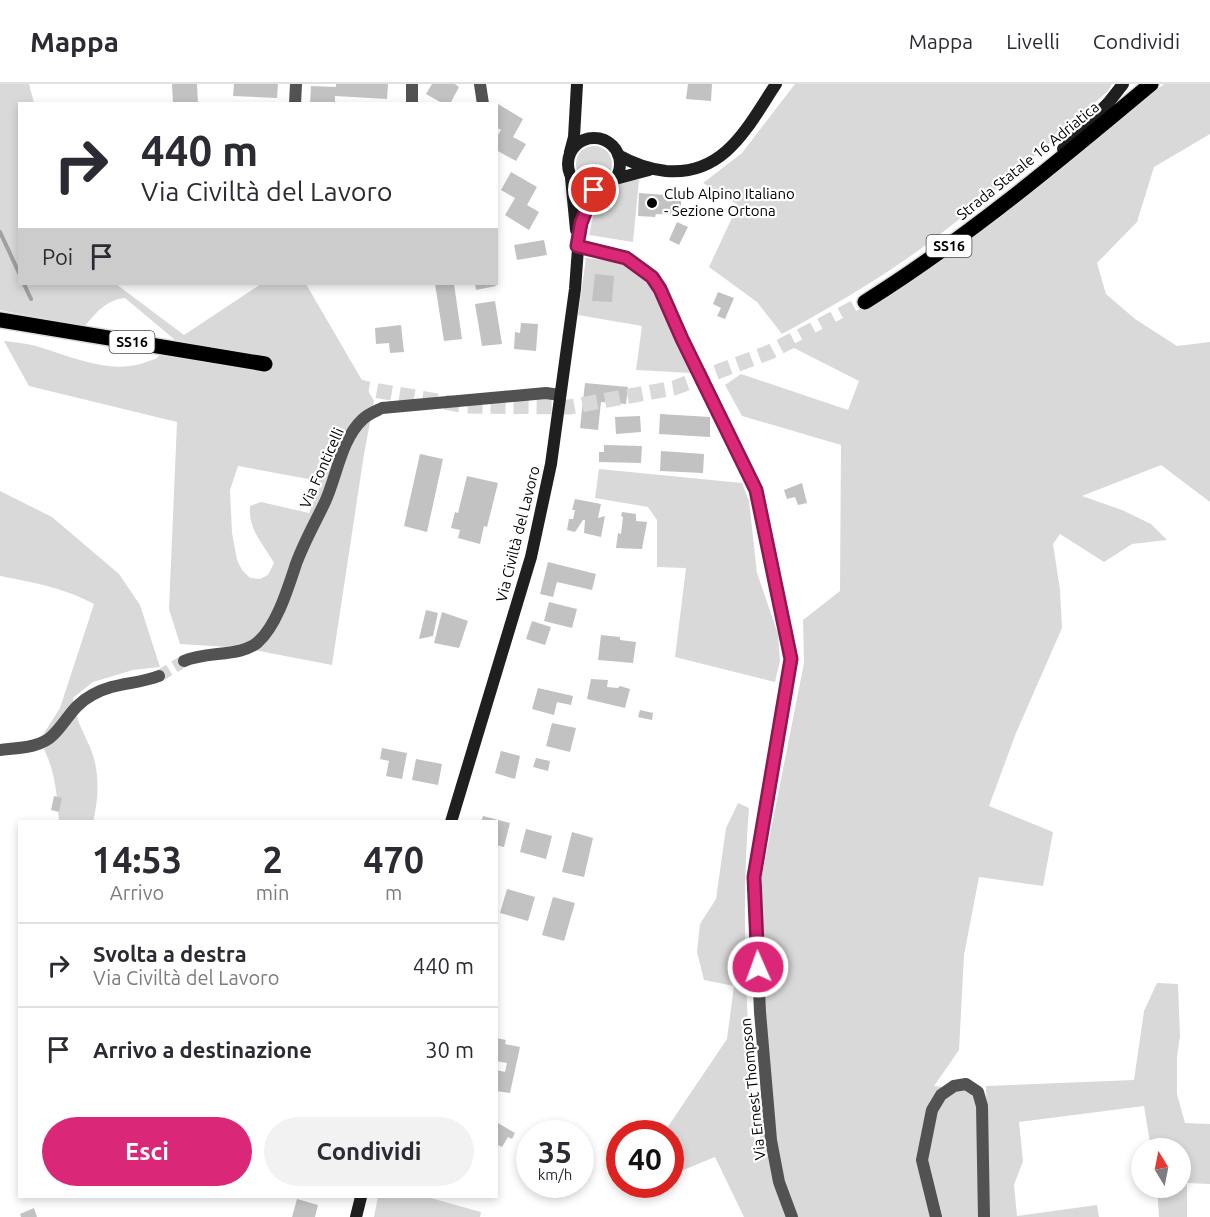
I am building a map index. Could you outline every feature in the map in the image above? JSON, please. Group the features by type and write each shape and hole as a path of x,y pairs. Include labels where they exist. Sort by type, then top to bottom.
{"main road":[{"path":"577,84 568,161 571,178 585,189 594,190 610,185 619,171 618,155"},
{"path":"615,179 637,172 692,171 715,161 742,135 776,84"},
{"path":"1029,185 1109,102 1123,84"},
{"name":"Strada Statale 16 Adriatica","path":"865,302 921,267 1029,185 1151,84"},
{"path":"576,108 582,124 592,138"},
{"path":"570,153 579,143 592,138 608,142 618,155 634,164 659,170"},
{"name":"Via Civiltà del Lavoro","path":"571,178 577,246"},
{"name":"Via Civiltà del Lavoro","path":"452,820 531,557 551,464 575,289 577,246 581,223 594,190"},
{"name":"SS16","path":"0,320 265,364"},
{"path":"356,1217 361,1198"}],"street":[{"path":"295,102 297,84"},
{"path":"412,84 412,102"},
{"path":"480,84 483,102"},
{"name":"Via Ernest Thompson","path":"577,246 626,258 652,277 660,289 756,490 791,659 754,877 760,1012 771,1140 778,1182 792,1217"},
{"name":"Via Fonticelli","path":"184,661 207,654 240,651 258,643 271,625 288,588 305,539 325,501 349,438 363,418 382,408 546,393 560,395"},
{"path":"0,750 34,745 52,737 69,713 82,700 108,686 159,676"},
{"path":"936,1217 922,1160 932,1110 941,1095 954,1086 966,1084 978,1092 982,1106 984,1217"}],"shaded area":[{"path":"0,84 29,84 34,102 18,102 18,285 117,285 184,335 259,285 307,285 374,401 332,665 243,648 180,644 169,609 177,422 29,386 4,341 32,345 90,363 120,367 156,359 160,354 266,357 175,340 125,298 106,305 84,327 0,310","holes":["238,466 314,480 319,488 309,513 261,502 250,506 251,522 274,563 268,575 260,579 250,578 242,570 237,560 232,533 230,490"]},
{"path":"795,84 1112,84 1108,91 944,232 869,284 782,334 757,302 709,267 738,205 703,183 742,153"},
{"path":"1164,84 1210,84 1210,134 1154,167 1137,222 1097,263 1106,294 1135,319 1177,346 1210,342 1210,502 1161,465 1082,496 1122,510 1151,524 1167,540 1132,544 1104,562 1060,534 1053,544 1060,590 1062,628 1016,733 989,806 1053,832 1043,886 979,877 964,955 959,1050 934,1086 967,1090 976,1100 980,1217 744,1217 715,1157 684,1170 684,1120 672,1120 727,1039 734,986 704,980 697,952 700,924 716,899 726,828 738,803 749,808 745,890 746,972 754,1137 760,1154 762,875 804,663 803,620 840,591 841,445 742,416 725,385 741,374 848,410 859,381 790,346 858,310 957,250"},
{"path":"594,146 606,152 612,164 606,176 594,182 582,176 576,164 582,152"},
{"path":"622,178 639,180 633,242 589,235 596,202"},
{"path":"586,258 624,264 645,280 652,289 691,373 636,370 642,326 578,315"},
{"path":"599,469 742,483 749,501 757,573 778,634 780,661 775,682 675,657 686,568 657,567 657,520 648,507 595,498"},
{"path":"0,491 52,517 119,574 140,605 160,667 133,670 93,682 73,698 77,717 96,765 97,794 93,820 59,820 52,770 39,741 60,708 94,604 60,590 0,576"},
{"path":"1157,983 1178,984 1180,1036 1177,1057 1177,1094 1185,1123 1210,1124 1210,1184 1191,1183 1191,1138 1149,1138 1144,1106 1019,1122 1023,1161 1014,1185 1017,1216 1097,1205 1099,1217 989,1217 986,1086 1134,1080 1144,1011"},
{"path":"378,1198 431,1198 481,1212 480,1217 374,1217"},
{"path":"1158,1198 1187,1198 1187,1217 1159,1217"}],"building":[{"path":"172,84 197,84 198,102 173,102"},
{"path":"234,84 278,84 277,98 233,96"},
{"path":"336,84 388,84 387,99 335,96 335,102 310,102 311,86 336,87"},
{"path":"432,84 455,84 459,87 451,102 440,102 426,94"},
{"path":"688,84 712,84 711,101 686,99"},
{"path":"498,104 523,119 513,137 526,144 516,161 498,151 498,135 501,130 498,128"},
{"path":"511,172 537,187 527,205 539,212 529,230 505,215 515,198 501,190"},
{"path":"639,193 666,195 666,200 681,201 681,215 638,216"},
{"path":"677,222 688,227 679,245 669,240"},
{"path":"544,240 547,255 517,260 514,245"},
{"path":"595,274 614,276 612,302 592,301"},
{"path":"435,285 454,285 462,339 444,341"},
{"path":"475,285 496,286 476,290"},
{"path":"718,292 734,298 725,319 717,316 721,308 713,304"},
{"path":"495,301 502,344 482,346 475,304"},
{"path":"521,323 538,324 536,351 514,349 515,332 520,333"},
{"path":"401,325 404,352 390,353 389,343 376,344 375,328"},
{"path":"585,383 628,387 626,404 601,402 598,430 580,428"},
{"path":"660,414 710,417 710,437 659,434"},
{"path":"640,416 641,432 616,434 615,417"},
{"path":"604,445 642,446 641,463 599,462 599,452 604,452"},
{"path":"661,451 704,454 703,473 660,471"},
{"path":"420,454 443,459 427,532 404,526"},
{"path":"467,476 498,483 487,527 484,526 480,544 458,538 460,530 451,528 455,512 458,513"},
{"path":"802,483 807,503 798,505 795,497 787,499 784,490"},
{"path":"575,499 601,504 598,518 605,516 601,537 584,533 585,520 575,532 567,530 569,519 573,519 575,510 572,510"},
{"path":"622,512 636,514 636,521 647,522 642,549 616,548 618,533 621,534"},
{"path":"548,562 596,574 592,590 557,582 553,597 540,594"},
{"path":"549,602 577,609 572,628 544,621"},
{"path":"426,610 438,613 433,636 419,639"},
{"path":"442,612 468,621 459,648 434,643"},
{"path":"532,621 551,627 545,645 526,639"},
{"path":"601,635 636,642 633,663 598,660"},
{"path":"591,679 608,680 607,687 618,688 620,686 630,689 625,708 587,699"},
{"path":"538,688 573,696 571,705 557,702 554,715 532,709"},
{"path":"640,710 653,713 652,720 638,717"},
{"path":"552,723 576,728 570,752 546,746"},
{"path":"382,748 407,753 402,779 386,776 389,761 380,759"},
{"path":"501,751 520,756 515,779 495,773"},
{"path":"536,758 550,761 548,771 533,767"},
{"path":"416,759 442,764 438,785 412,780"},
{"path":"54,796 62,798 59,812 51,810"},
{"path":"483,816 510,823 504,847 498,846 498,820 482,820"},
{"path":"526,829 552,836 546,859 520,852"},
{"path":"572,832 593,838 584,877 562,872"},
{"path":"507,889 535,897 528,921 500,913"},
{"path":"553,897 575,903 564,941 542,935"},
{"path":"498,1038 506,1040 505,1044 520,1047 510,1093 498,1091 498,1070 505,1072 507,1063 498,1061"},
{"path":"498,1123 515,1133 512,1139 508,1137 502,1147 498,1145"},
{"path":"297,1199 318,1205 315,1217 292,1217"},
{"path":"34,1208 37,1217 21,1217 20,1214"}],"waterway":[{"path":"0,232 18,271"},
{"path":"24,285 31,299"}],"tunnel":[{"path":"265,364 368,389 467,406 569,407 674,388 770,352 865,302"},
{"path":"159,676 184,661"}],"place":[{"name":"Club Alpino Italiano - Sezione Ortona","path":"652,203"}],"route":[{"path":"594,190 581,223 577,246 626,258 652,277 660,289 756,490 791,659 754,877 758,967"}]}
